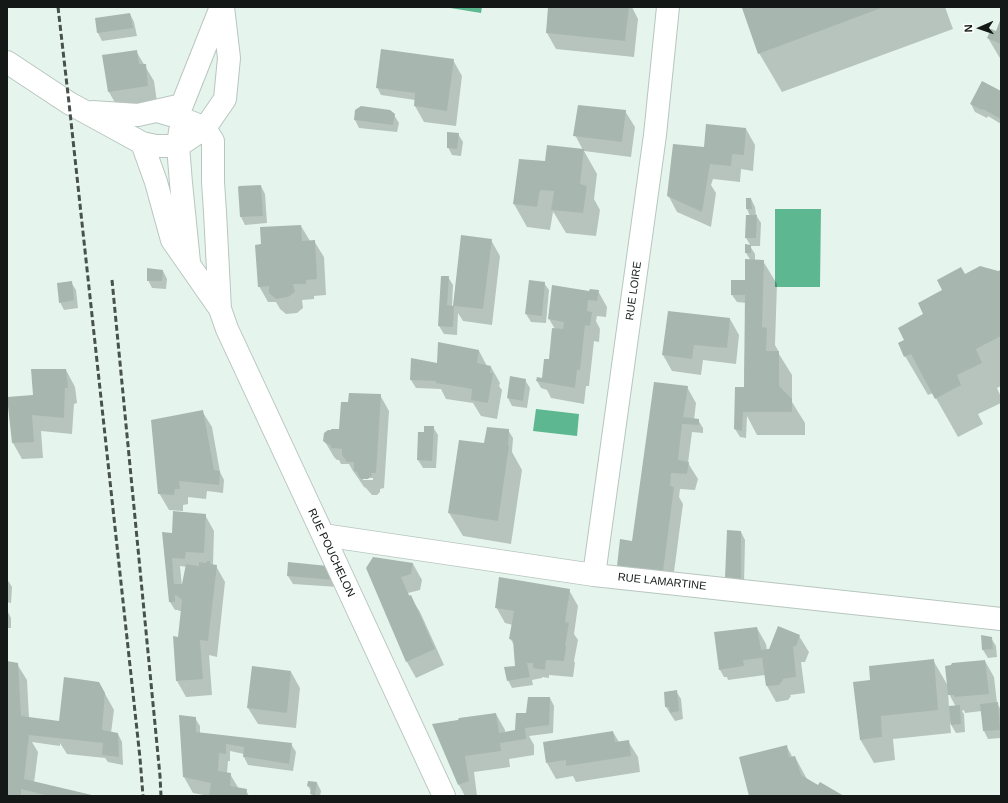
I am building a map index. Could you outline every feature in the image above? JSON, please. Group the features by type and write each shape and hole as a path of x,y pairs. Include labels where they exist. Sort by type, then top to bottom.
{"street":[{"path":"190,265 180,183 178,146 182,112 222,7"},
{"path":"7,62 85,112 142,143 156,146 178,146 205,128 225,99 229,58 222,7"},
{"name":"RUE LOIRE","path":"594,575 655,135 668,7"},
{"path":"85,112 138,115 157,111 182,112 205,128 213,141 213,182 216,212 220,309"},
{"path":"142,143 156,182 172,240 220,309"},
{"name":"RUE POUCHELON","path":"220,309 227,329 444,796"},
{"name":"RUE LAMARTINE","path":"323,535 594,575 1001,619"}],"shaded area":[{"path":"444,7 482,7 481,13"},
{"path":"775,209 821,209 820,287 775,287"},
{"path":"536,409 579,414 577,436 533,431"}],"building":[{"path":"548,7 629,7 625,41 546,33"},
{"path":"884,7 758,54 742,8"},
{"path":"130,13 133,28 97,33 95,18"},
{"path":"1001,18 1001,44 987,38 991,29 996,31"},
{"path":"381,49 454,59 447,111 414,106 415,93 376,88"},
{"path":"137,50 139,64 146,64 148,86 108,92 102,55"},
{"path":"982,81 1001,91 1001,119 970,104"},
{"path":"578,105 626,110 622,142 573,136"},
{"path":"361,106 390,110 395,114 393,125 354,120 355,110"},
{"path":"706,124 746,128 744,155 732,154 731,166 710,164 702,212 667,196 673,144 704,147"},
{"path":"447,132 459,133 457,149 447,148"},
{"path":"547,145 584,149 580,184 587,186 583,213 551,210 554,191 540,190 537,207 513,204 519,159 545,161"},
{"path":"261,185 263,216 240,217 238,187"},
{"path":"746,198 751,198 752,209 746,209"},
{"path":"746,215 757,215 756,238 745,238"},
{"path":"301,225 302,241 315,240 317,279 306,280 306,284 293,284 295,292 288,297 276,299 269,293 269,286 258,287 255,245 261,244 260,227"},
{"path":"461,235 492,239 483,309 454,306 453,327 438,326 441,276 449,276 447,305 453,306"},
{"path":"745,244 751,245 751,253 745,253"},
{"path":"745,259 764,260 762,327 767,328 766,351 779,351 779,386 792,399 792,412 743,412 742,431 734,429 735,387 744,387 745,295 731,295 731,280 745,280"},
{"path":"980,266 998,271 1001,270 1001,336 976,349 982,363 957,375 961,385 935,399 911,354 904,357 898,343 904,340 898,328 923,314 918,303 942,290 937,280 961,267 965,274"},
{"path":"147,268 163,270 162,281 147,281"},
{"path":"529,280 545,282 542,316 525,314"},
{"path":"72,281 74,300 59,303 57,283"},
{"path":"552,285 589,291 590,289 599,290 597,301 588,300 587,311 592,312 590,326 585,325 580,370 577,370 575,388 536,381 537,377 542,378 544,359 549,359 552,328 563,329 564,322 548,319"},
{"path":"668,311 730,318 727,348 694,345 692,359 662,355"},
{"path":"438,342 479,350 477,363 491,366 490,373 493,373 488,403 471,400 472,389 436,383 436,381 410,380 411,358 437,363"},
{"path":"31,369 66,369 68,388 65,388 64,418 32,415 34,442 12,443 7,397 33,395"},
{"path":"510,376 526,379 523,401 507,398"},
{"path":"654,382 688,386 683,417 699,419 699,425 682,424 678,460 689,462 687,474 671,473 670,486 674,487 663,571 617,566 620,539 632,541"},
{"path":"349,393 381,394 376,473 371,473 372,475 368,479 361,479 357,472 354,471 354,462 347,462 342,455 342,449 331,448 331,445 323,441 324,433 328,430 339,429 341,402 348,402"},
{"path":"203,410 214,470 220,471 219,485 179,481 180,489 175,489 174,495 158,494 151,420"},
{"path":"424,426 434,426 432,461 417,460 418,432 424,432"},
{"path":"487,427 509,429 509,446 498,521 448,513 459,440 484,443"},
{"path":"173,511 206,514 204,553 186,552 185,559 172,558 174,584 182,584 186,564 199,566 199,562 206,563 207,561 210,561 210,564 217,565 208,641 200,640 203,679 176,681 173,636 178,637 182,600 175,595 175,602 169,602 162,532 172,533"},
{"path":"727,530 741,531 741,580 725,578"},
{"path":"373,557 413,563 411,574 401,577 409,596 411,595 435,649 406,662 366,568"},
{"path":"288,562 328,566 334,580 287,576"},
{"path":"499,577 570,589 565,622 569,623 564,661 546,660 545,670 533,668 533,663 527,663 530,677 507,681 504,667 515,666 513,640 509,639 514,611 495,608"},
{"path":"778,626 800,635 796,646 793,646 796,677 782,679 783,680 779,685 766,686 762,658 743,660 744,666 719,670 714,632 757,627 761,650 769,649"},
{"path":"981,635 992,637 993,649 982,650"},
{"path":"934,659 938,710 881,716 882,737 860,740 853,682 870,680 869,666"},
{"path":"985,660 989,694 955,697 954,695 948,695 945,666 951,665 952,663"},
{"path":"7,661 18,663 21,716 59,721 64,677 99,682 105,693 102,730 118,733 119,757 102,755 103,743 29,735 24,779 96,796 49,796 21,789 21,796 7,796"},
{"path":"252,666 291,671 287,713 247,708"},
{"path":"677,690 679,711 670,713 669,707 665,707 664,692"},
{"path":"528,697 550,697 549,725 525,728 526,739 500,743 501,751 465,756 469,781 458,785 432,724 458,720 459,718 496,713 499,733 515,730 516,713 526,713"},
{"path":"998,702 1000,730 983,731 980,704"},
{"path":"960,705 961,724 951,725 949,706"},
{"path":"179,715 196,717 196,732 292,743 289,764 243,757 244,747 226,744 226,754 219,753 218,771 231,773 230,786 247,789 246,796 209,796 211,783 183,777"},
{"path":"613,731 615,742 629,740 631,756 566,766 566,760 546,763 543,742"},
{"path":"787,745 789,757 795,756 801,775 818,785 820,782 844,796 749,796 739,757"},
{"path":"308,781 317,782 315,795 310,794 311,787 307,786"}],"railway":[{"path":"58,7 143,796"},
{"path":"112,280 161,796"}]}
